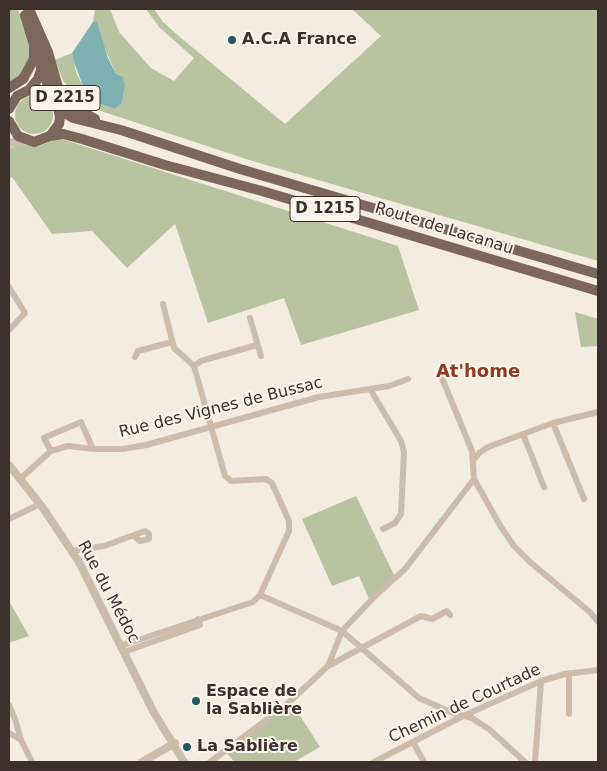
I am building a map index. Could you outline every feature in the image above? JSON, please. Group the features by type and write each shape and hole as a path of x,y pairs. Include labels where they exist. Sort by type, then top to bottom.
{"main road":[{"name":"D 2215","path":"26,11 42,37 51,60 55,80 68,102 86,116 121,130"},
{"name":"D 2215","path":"9,88 23,79 34,59 34,45 26,11"},
{"name":"D 2215","path":"26,11 38,41 41,56 40,76 29,90"},
{"name":"D 2215","path":"42,37 47,62 47,83 52,96"},
{"path":"9,109 13,97 29,90 37,89 52,96 60,110 59,124 50,136"},
{"name":"Route de Lacanau","path":"60,110 73,118 121,130 240,169 598,274"},
{"path":"9,123 18,136 25,140"},
{"name":"Route de Lacanau","path":"25,140 42,140 50,136 63,134 82,138 165,165 262,190 598,291"}],"street":[{"path":"9,144 25,140"},
{"path":"9,287 25,313 9,330"},
{"path":"122,649 200,625 198,619 229,612 253,602 260,595 289,531 289,521 272,483 266,479 231,481 225,476 194,366 180,354 172,342 163,304"},
{"path":"250,318 261,356"},
{"path":"135,357 138,351 172,342"},
{"path":"194,366 201,361 257,345"},
{"path":"442,378 472,451 474,479 514,546 539,570 591,613 598,622"},
{"name":"Rue des Vignes de Bussac","path":"51,451 68,446 94,449 122,449 146,445 319,397 389,386 408,379"},
{"path":"370,389 402,441 404,452 400,514 395,523 383,529"},
{"path":"473,461 479,453 488,447 552,423 598,412"},
{"path":"20,479 51,451 44,438 81,422 94,449"},
{"path":"552,423 584,499"},
{"path":"522,434 544,487"},
{"name":"Rue du Médoc","path":"9,465 40,504 72,552 99,600 141,688 184,762"},
{"path":"328,666 342,631 374,597 406,569 474,479"},
{"path":"9,519 40,504"},
{"path":"72,552 104,546 134,536"},
{"path":"260,595 342,631 419,698 472,718 490,730 525,762"},
{"path":"210,762 285,706 328,666 421,616 432,619 447,611 450,615"},
{"name":"Chemin de Courtade","path":"374,762 463,716 541,681 569,673 598,670"},
{"path":"569,673 569,714"},
{"path":"535,762 541,681"},
{"path":"9,705 21,740 32,762"},
{"path":"9,733 21,740"},
{"path":"413,742 424,762"},
{"path":"145,761 173,744"},
{"name":"Rue du Médoc","path":"173,744 190,762"}],"green space":[{"path":"9,9 18,9 29,39 30,58 20,77 9,84"},
{"path":"95,9 110,9 119,32 151,68 174,81 194,58 159,27 146,9 154,9 163,22 181,38 285,124 381,36 352,9 598,9 598,261 249,160 95,109 71,92 63,80 55,60 72,53 76,72 83,86 97,103 115,109 122,103 125,85 123,78 116,74 100,37 97,22 93,22"},
{"path":"34,96 47,102 53,115 47,128 34,134 21,128 15,115 21,102"},
{"path":"57,139 398,246 419,310 301,345 284,298 208,323 175,224 127,268 92,231 52,234 12,177 9,179 9,148 21,144 39,146"},
{"path":"575,312 598,319 598,346 581,347"},
{"path":"356,496 395,577 370,601 359,576 332,586 302,519"},
{"path":"9,601 29,636 9,643"},
{"path":"292,703 320,747 294,762 234,762 227,753"}],"water":[{"path":"93,22 97,22 108,58 116,74 123,77 125,85 122,103 115,109 97,103 83,86 74,62 72,53"}],"place":[{"name":"A.C.A France","path":"232,40"},
{"name":"Espace de la Sablière","path":"196,701"},
{"name":"La Sablière","path":"187,747"}],"district":[{"name":"At'home","path":"478,372"}]}
